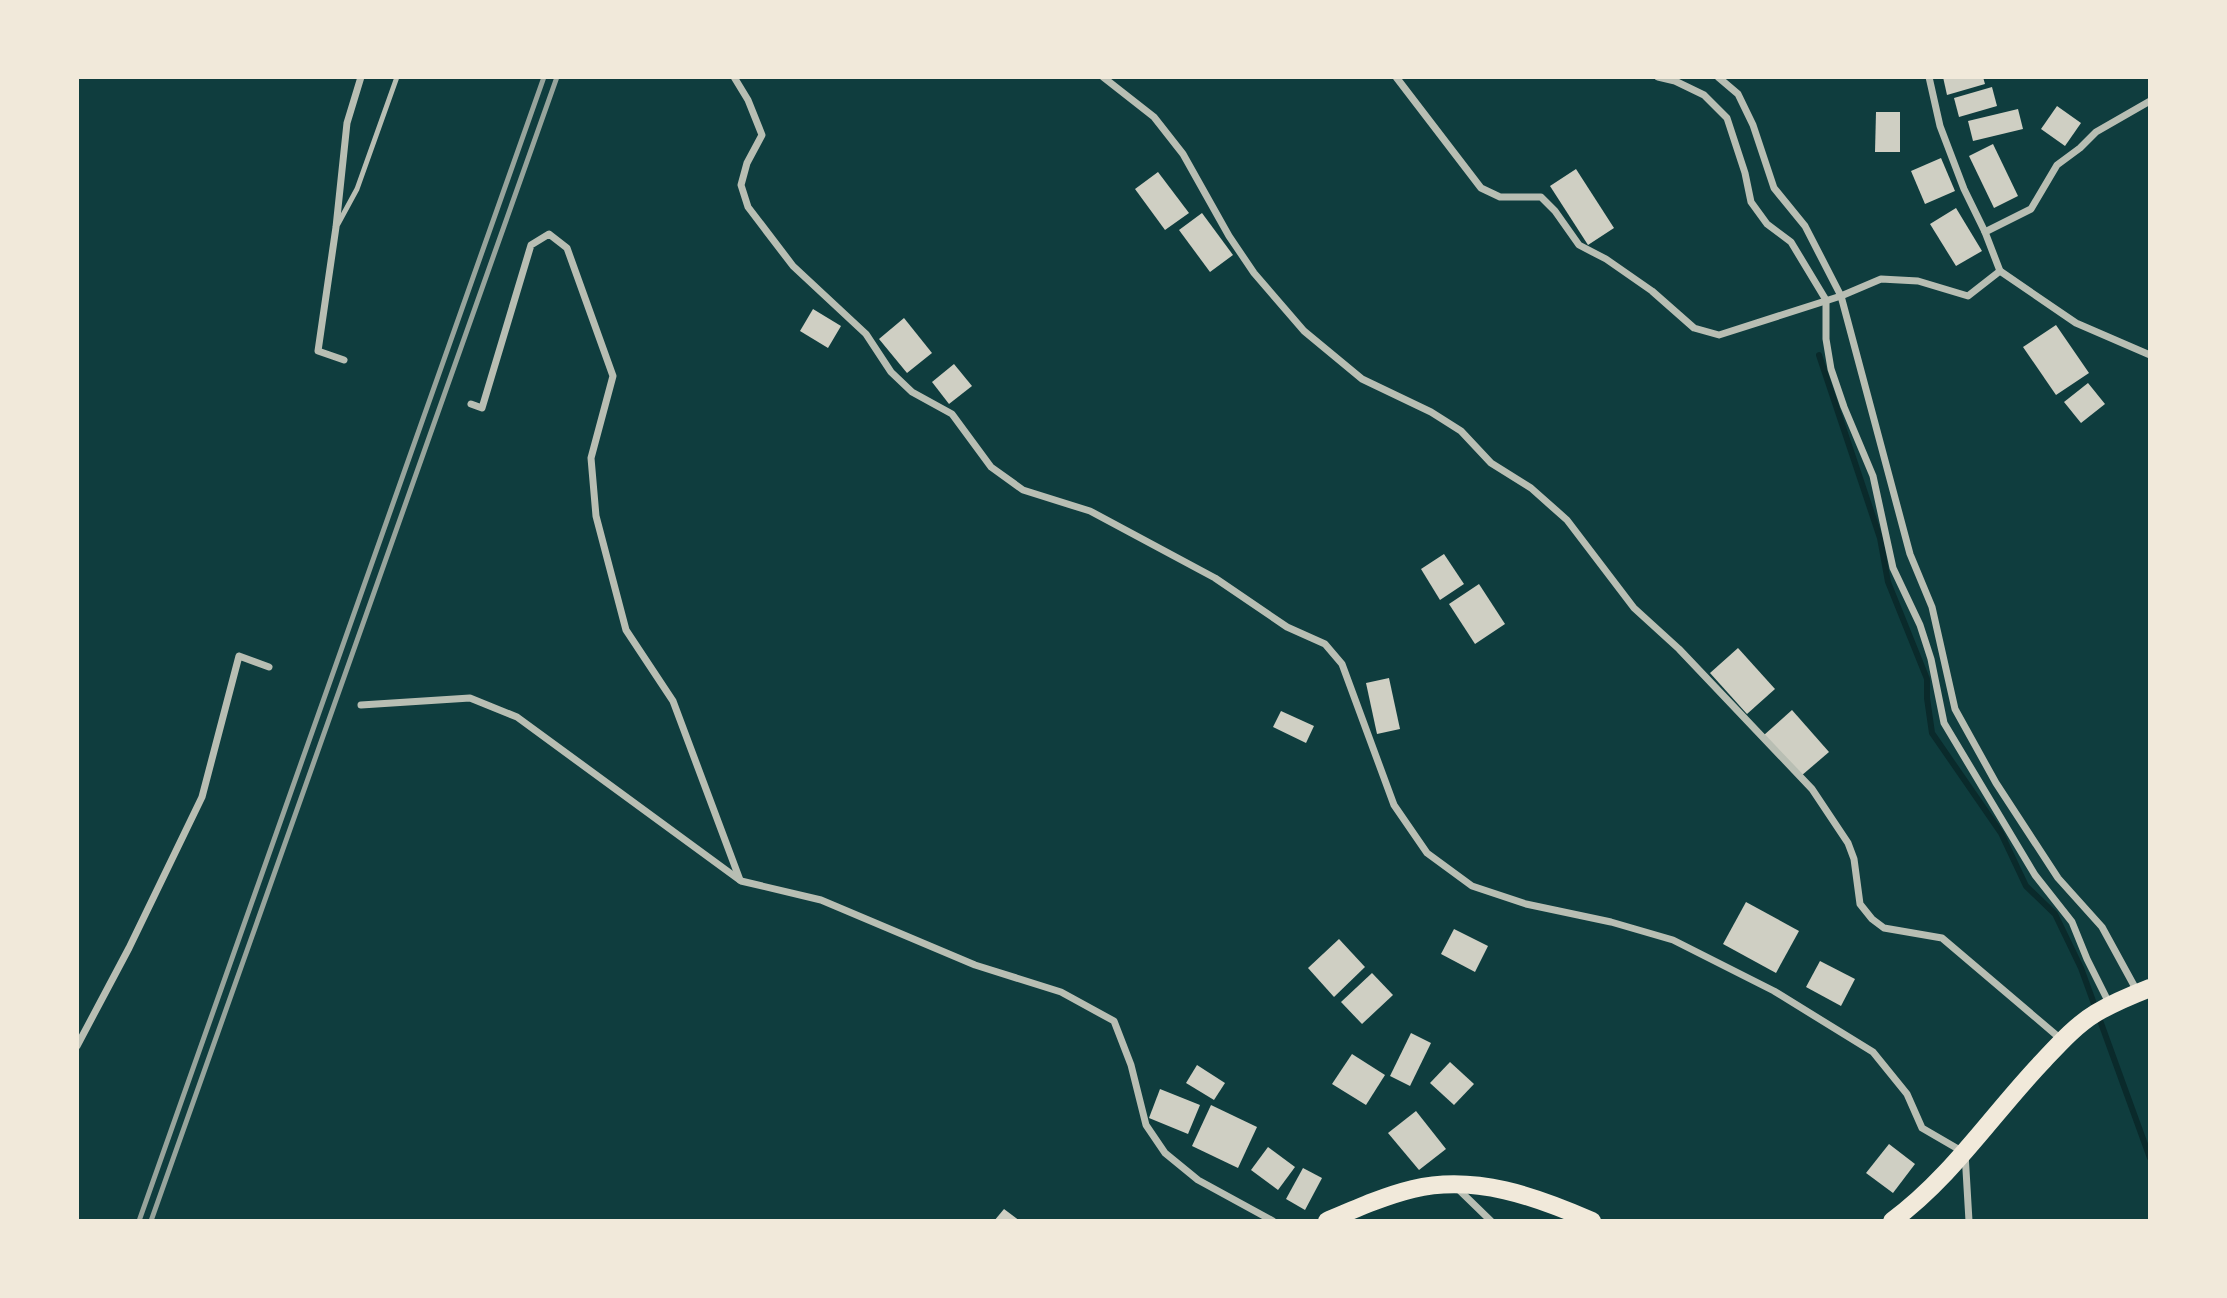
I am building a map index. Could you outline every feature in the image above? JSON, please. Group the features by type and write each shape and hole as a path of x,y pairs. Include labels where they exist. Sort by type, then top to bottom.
{"main road":[{"path":"1892,1221 1923,1197 1965,1153 2020,1085 2063,1040 2094,1014 2144,991"},
{"path":"1327,1221 1414,1188 1453,1184 1508,1190 1542,1199 1592,1221"}],"street":[{"path":"344,360 318,351 336,227 347,123 361,77"},
{"path":"734,77 748,100 762,135 747,163 741,185 748,207 793,266 866,334 891,372 912,392 953,414 991,467 1023,491 1090,511 1215,579 1287,627 1325,643 1342,664 1394,805 1427,853 1472,886 1526,904 1612,922 1673,940 1774,991 1873,1052 1908,1094 1922,1128 1965,1153 1969,1221"},
{"path":"1103,77 1154,117 1183,154 1229,236 1254,273 1304,331 1362,379 1431,412 1461,431 1491,463 1531,488 1567,520 1634,608 1679,649 1812,789 1848,843 1854,859 1860,904 1872,919 1884,928 1942,938 2063,1040"},
{"path":"1396,77 1480,188 1500,197 1541,197 1555,211 1579,245 1606,259 1651,291 1694,328 1719,334 1841,296 1881,279 1918,281 1968,296 2000,271"},
{"path":"1658,77 1675,81 1704,95 1727,118 1745,173 1751,202 1768,224 1791,242 1826,300 1826,339 1831,369 1873,476 1893,568 1920,625 1931,659 1944,723 2035,875 2073,922 2087,959 2110,1006"},
{"path":"1718,77 1738,94 1753,125 1774,188 1805,226 1841,296 1910,554 1932,607 1955,709 1996,783 2058,878 2102,927 2144,991"},
{"path":"1929,77 1940,126 2000,271 2076,323 2150,355"},
{"path":"1985,232 2031,209 2057,165 2080,149 2096,132 2150,101"},
{"path":"471,404 482,408 531,245 550,234 567,248 613,376 591,458 596,516 626,631 673,702 741,881"},
{"path":"77,1046 129,948 202,797 239,656 270,667"},
{"path":"361,705 470,698 517,717 741,881 821,900 975,965 1060,992 1114,1021 1131,1065 1146,1125 1165,1153 1198,1180 1273,1221"},
{"path":"1453,1184 1491,1221"}],"lane":[{"path":"336,227 357,189 397,77"}],"building":[{"path":"1943,77 1983,77 1985,84 1947,95"},
{"path":"1992,87 1997,106 1959,117 1954,98"},
{"path":"2057,106 2081,123 2065,146 2041,129"},
{"path":"2018,109 2023,129 1973,141 1968,121"},
{"path":"1876,112 1900,112 1900,152 1875,152"},
{"path":"1993,144 2018,196 1994,208 1969,156"},
{"path":"1941,158 1955,191 1925,204 1911,171"},
{"path":"1576,169 1614,228 1588,245 1550,186"},
{"path":"1158,172 1189,213 1165,230 1135,189"},
{"path":"1956,208 1982,251 1956,266 1930,224"},
{"path":"1202,213 1233,255 1210,272 1179,230"},
{"path":"813,309 841,326 828,348 800,331"},
{"path":"904,318 932,353 907,373 879,339"},
{"path":"2056,325 2089,373 2056,395 2023,347"},
{"path":"954,364 972,386 949,404 932,382"},
{"path":"2088,383 2105,404 2081,423 2064,402"},
{"path":"1444,554 1464,584 1440,600 1421,569"},
{"path":"1479,584 1505,624 1475,644 1449,604"},
{"path":"1738,648 1775,689 1747,714 1710,673"},
{"path":"1389,678 1400,729 1377,734 1366,683"},
{"path":"1792,710 1829,752 1801,776 1764,735"},
{"path":"1281,711 1314,726 1306,743 1273,727"},
{"path":"1746,902 1799,931 1776,973 1723,944"},
{"path":"1454,929 1488,946 1475,972 1441,954"},
{"path":"1339,939 1365,967 1334,997 1308,968"},
{"path":"1820,961 1855,979 1841,1006 1806,987"},
{"path":"1372,973 1393,995 1362,1024 1341,1002"},
{"path":"1411,1033 1431,1043 1410,1086 1390,1076"},
{"path":"1352,1054 1385,1075 1366,1105 1332,1084"},
{"path":"1450,1062 1474,1084 1454,1105 1430,1083"},
{"path":"1197,1065 1225,1083 1214,1100 1186,1083"},
{"path":"1160,1089 1200,1105 1188,1134 1149,1118"},
{"path":"1211,1105 1257,1127 1238,1168 1192,1146"},
{"path":"1416,1111 1446,1149 1419,1170 1388,1133"},
{"path":"1889,1144 1915,1164 1893,1193 1866,1173"},
{"path":"1268,1147 1295,1167 1278,1190 1251,1170"},
{"path":"1303,1168 1322,1178 1305,1210 1286,1199"},
{"path":"1004,1209 1020,1221 994,1221"}],"waterway":[{"path":"1819,355 1880,538 1888,582 1927,679 1932,733 2001,833 2026,886 2055,914 2081,968 2150,1158"}],"railway":[{"path":"139,1221 544,77"},
{"path":"151,1221 557,77"}]}
